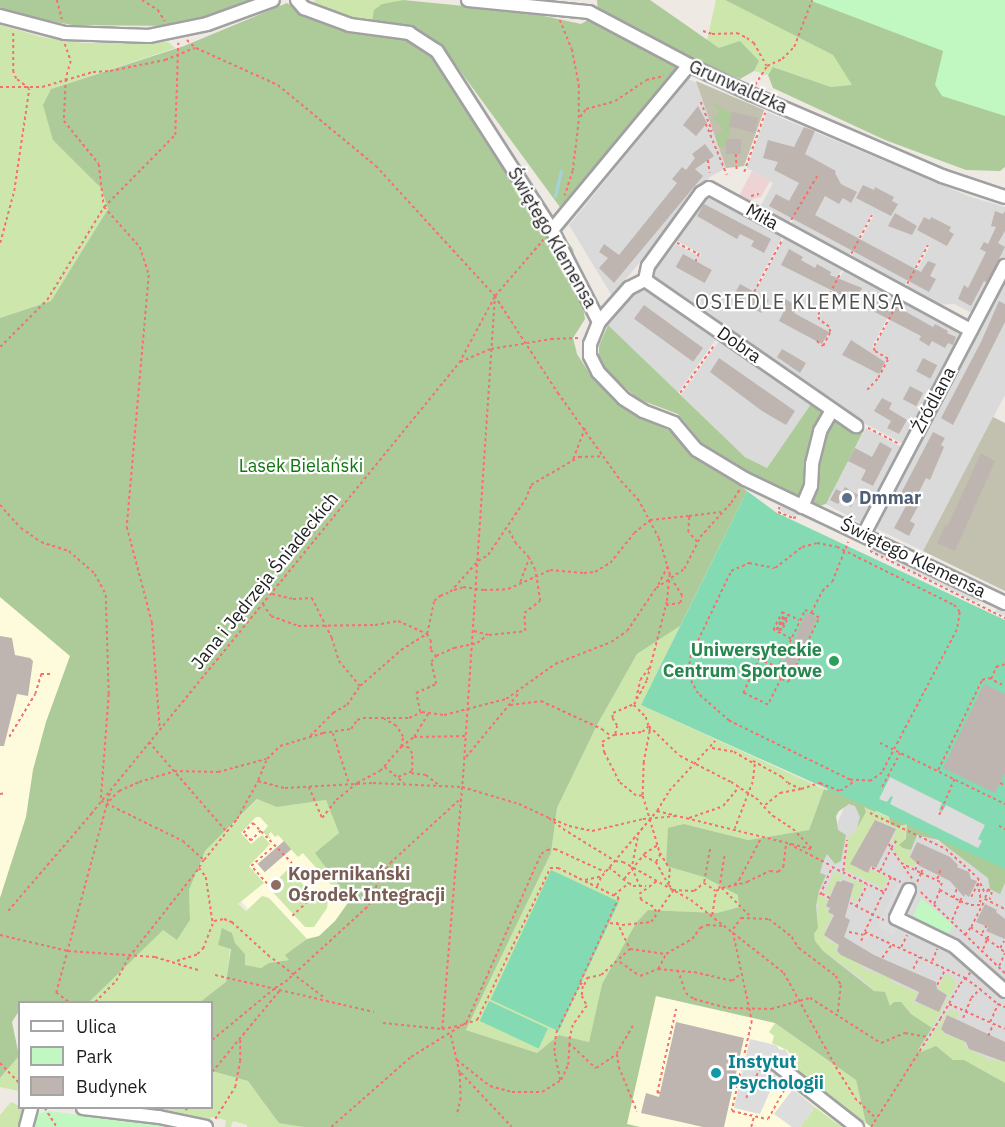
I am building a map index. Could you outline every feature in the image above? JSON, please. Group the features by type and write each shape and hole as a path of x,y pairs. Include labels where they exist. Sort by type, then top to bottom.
{"street":[{"path":"3,18 81,34 149,36 207,24 273,0"},
{"name":"Świętego Klemensa","path":"297,0 304,8 350,25 409,33 437,51 552,230 599,322 591,336 589,352 593,364 603,378 630,404 674,423 697,450 745,479 784,498 800,511 864,534 1005,603"},
{"name":"Grunwaldzka","path":"468,0 544,4 589,12 688,65 751,94 942,176 1005,197"},
{"path":"552,230 688,65"},
{"name":"Miła","path":"645,280 648,266 664,243 701,193 712,189 971,330"},
{"name":"Źródlana","path":"864,534 1005,266"},
{"path":"599,322 629,288 645,280"},
{"name":"Dobra","path":"645,280 832,410 860,426"},
{"path":"800,511 811,486 812,464 820,431 832,410"},
{"path":"909,885 896,918 954,946 1005,991"},
{"path":"775,1063 857,1127"},
{"path":"26,1127 30,1109"},
{"path":"108,1109 183,1115 211,1123"}],"path":[{"path":"0,347 47,300 104,207 175,135 177,56 180,48 173,32 158,10 142,0"},
{"path":"751,94 767,66 789,53 812,0"},
{"path":"544,4 564,26 572,48 579,85 579,121 573,171 563,201"},
{"path":"3,18 15,40 13,72 16,79 29,89"},
{"path":"703,31 712,34 737,33 747,38 754,43 767,66"},
{"path":"0,87 29,89 177,56 196,48 278,85 376,166 495,296 558,393 585,427 621,481 638,499 650,520 668,564 671,579 682,596 680,603 666,605"},
{"path":"579,121 582,112 586,109 615,101 646,80 669,75"},
{"path":"66,79 64,121 99,164 104,207 140,247 149,275 127,527 152,622 160,729"},
{"path":"0,243 14,191 29,89"},
{"path":"744,171 769,101"},
{"path":"701,102 712,131 709,133"},
{"path":"706,124 727,176"},
{"path":"736,154 737,172"},
{"path":"708,160 710,173"},
{"path":"788,226 817,176"},
{"path":"746,197 759,194"},
{"path":"847,261 872,215"},
{"name":"Jana i Jędrzeja Śniadeckich","path":"8,911 101,801 459,363 495,296 552,230"},
{"path":"754,292 784,235"},
{"path":"664,243 671,247 675,242 699,254 696,261"},
{"path":"904,290 928,245"},
{"path":"817,341 823,346 830,332 829,327 819,320 818,315 844,268"},
{"path":"442,1029 466,736 495,296"},
{"path":"867,390 878,378 888,359 874,351 874,346 900,298"},
{"path":"459,363 470,356 492,349 551,339 575,339 587,335"},
{"path":"680,393 719,338"},
{"path":"860,426 908,448"},
{"path":"572,460 585,427"},
{"path":"450,591 478,561 488,555 525,500 531,485 572,460 587,454 604,456"},
{"path":"656,588 684,569 697,542 723,512 745,479"},
{"path":"784,498 778,512 793,518 800,511"},
{"path":"0,505 21,528 41,542 69,551 95,574 106,595 109,694 101,801 183,841 204,860"},
{"path":"308,738 333,713 347,705 360,686 401,650 427,634 433,604 440,596 463,587 500,590 536,578 550,570 595,572 610,563 634,533 650,520 723,512"},
{"path":"689,516 688,532 697,542"},
{"path":"472,629 487,635 525,631 524,613 540,599 529,558 516,544 507,527"},
{"path":"811,613 822,591 832,582 850,538"},
{"path":"813,543 829,544 845,550 954,605 960,612 957,630 894,750 878,777 867,782 854,781 722,716 695,690 687,671 690,657 733,569 749,563 775,568 798,550 813,543"},
{"path":"867,547 871,553 1005,618"},
{"path":"519,584 529,558"},
{"path":"96,1001 116,981 129,957 237,819 267,759 280,747 332,731 351,729 357,720 363,718 413,717 420,713 444,715 506,699 518,693 555,664 598,648 621,636 656,588 668,564"},
{"path":"615,735 617,726 612,718 613,713 634,705 647,681 671,579"},
{"path":"271,594 293,599 312,598 326,625 339,661 360,686"},
{"path":"263,603 271,615 298,626 375,625 398,621 427,634 431,640 431,650 436,656"},
{"path":"805,610 811,613 819,618 788,682 774,675 805,610"},
{"path":"785,617 782,612 800,621"},
{"path":"785,617 780,627 779,631 780,627 785,617"},
{"path":"780,627 773,630 791,639"},
{"path":"420,713 416,693 436,684 431,662 436,656 454,648 481,641 487,635"},
{"path":"778,668 759,659 743,693 769,703 781,678"},
{"path":"991,679 996,667 1005,664"},
{"path":"634,705 640,680 650,666"},
{"path":"9,737 35,694 40,674 51,674"},
{"path":"938,771 947,757 982,681 991,679 1005,686"},
{"path":"464,759 518,693"},
{"path":"510,705 541,701 602,729 611,736"},
{"path":"634,705 646,717 649,726 643,796 660,853 670,869 669,885"},
{"path":"308,786 322,818 336,800 384,766 401,747 414,737 428,713"},
{"path":"384,718 396,726 403,737 401,747"},
{"path":"643,796 636,796 619,782 604,753 602,742 615,735 642,732 649,726"},
{"path":"649,726 680,756 697,763 748,793 793,829 812,849 657,811"},
{"path":"332,731 349,784"},
{"path":"414,737 466,736"},
{"path":"597,887 605,872 657,811 669,791 716,741"},
{"path":"149,742 226,832"},
{"path":"880,743 1005,804"},
{"path":"401,747 409,748 412,754 411,772"},
{"path":"711,747 734,752 752,760 801,789"},
{"path":"882,787 900,752"},
{"path":"107,803 119,791 174,771 218,772 267,759"},
{"path":"735,830 753,782 755,764 752,760"},
{"path":"384,766 406,784"},
{"path":"398,777 411,772 426,776 440,786"},
{"path":"939,815 954,778"},
{"path":"258,781 263,780 285,788 357,783 462,787 519,804 568,826 592,831 677,816"},
{"path":"764,806 780,793 820,783 840,792 854,781"},
{"path":"1000,783 1005,785"},
{"path":"688,818 723,806 739,787"},
{"path":"67,1001 56,993 111,788"},
{"path":"0,794 6,793"},
{"path":"213,1039 275,987 295,974 369,905 377,891 379,879 390,863 461,798"},
{"path":"870,813 946,849 978,878 985,893 985,899 980,905"},
{"path":"549,818 563,830 615,861 673,890 733,931 784,973 855,1098 875,1120"},
{"path":"261,831 251,841 243,833 254,823 292,863"},
{"path":"999,826 1005,829"},
{"path":"640,831 633,868 640,886"},
{"path":"733,886 739,880 762,837"},
{"path":"843,872 847,840"},
{"path":"880,870 896,841"},
{"path":"786,843 832,864 832,867"},
{"path":"716,891 770,871 778,872 783,867 786,843"},
{"path":"889,844 901,863 909,885"},
{"path":"267,885 251,866 274,845"},
{"path":"624,879 643,856 658,845"},
{"path":"330,1127 411,1057 469,1021 541,854 555,849 605,872"},
{"path":"643,856 656,862 673,890 694,891 704,883 710,849"},
{"path":"656,862 660,853"},
{"path":"724,856 718,885 752,918"},
{"path":"915,870 919,860"},
{"path":"901,863 942,883"},
{"path":"876,866 891,877 909,885 934,904 1005,973"},
{"path":"609,867 629,883 648,886"},
{"path":"909,885 921,873 923,867"},
{"path":"176,962 197,955 204,948 212,921 206,877 199,868"},
{"path":"383,1023 442,1029 477,1020 550,868 558,868 619,898 556,1033 554,1051 560,1081"},
{"path":"872,868 880,870"},
{"path":"937,880 940,872"},
{"path":"584,881 602,876"},
{"path":"884,892 891,877"},
{"path":"934,904 943,878"},
{"path":"656,913 654,907 641,900 639,894 657,881"},
{"path":"614,895 629,883"},
{"path":"704,883 716,891"},
{"path":"965,934 971,927 980,905 978,883 971,897"},
{"path":"856,908 867,884"},
{"path":"292,916 322,888"},
{"path":"954,898 957,888"},
{"path":"985,893 987,889 992,892 989,901"},
{"path":"609,923 617,922 622,925 651,922 673,890"},
{"path":"940,890 960,901 980,905"},
{"path":"712,916 716,891"},
{"path":"821,893 830,898"},
{"path":"952,922 962,895"},
{"path":"985,899 1005,909"},
{"path":"850,903 887,922 896,918"},
{"path":"790,1084 784,1087 768,1119 732,1111 752,1021 740,974 733,931 741,918 769,919 792,937 799,948 836,976 840,985 838,1015"},
{"path":"212,921 224,919 241,930 268,955 326,999"},
{"path":"617,922 630,948"},
{"path":"658,969 666,954 692,939 700,928 707,925 726,926"},
{"path":"901,948 912,925"},
{"path":"982,935 986,926"},
{"path":"971,927 1005,952 999,967"},
{"path":"849,932 864,934 861,941"},
{"path":"982,951 989,933"},
{"path":"0,935 68,951 155,957 198,969"},
{"path":"1000,948 1004,941"},
{"path":"882,958 892,944"},
{"path":"630,948 666,954"},
{"path":"457,1060 490,1086 512,1092 542,1092 560,1081 568,1065 573,1025 587,1006 582,996 587,978 601,975 619,961 630,948"},
{"path":"913,969 919,957"},
{"path":"619,961 640,976 658,969 678,970 732,981 740,974"},
{"path":"873,1127 875,1120 962,980 977,966"},
{"path":"937,985 945,969"},
{"path":"678,970 686,993 694,999 728,1008 771,1009 810,998 881,1043 904,1033 928,1037"},
{"path":"215,975 275,987 374,1012"},
{"path":"580,983 584,985"},
{"path":"213,1071 281,989"},
{"path":"963,1018 970,998 980,989 1005,1007"},
{"path":"948,1004 1005,1029"},
{"path":"990,1022 998,1004"},
{"path":"660,1093 657,1093 676,1009"},
{"path":"988,1036 994,1024"},
{"path":"569,1043 596,1068 617,1054 633,1026"},
{"path":"450,1033 460,1073 461,1098 457,1116"},
{"path":"211,1123 235,1087 240,1061 240,1038"},
{"path":"617,1054 619,1066 637,1111"},
{"path":"0,1063 18,1081"},
{"path":"746,1098 760,1067"},
{"path":"460,1073 512,1127"},
{"path":"46,1109 57,1127"},
{"path":"752,1127 754,1116"}],"shaded area":[{"path":"688,79 764,110 744,166 726,168 710,177 612,296 569,225"},
{"path":"696,81 764,110 744,166 726,168"},
{"path":"767,112 971,197 1005,207 1005,256 976,315 954,304 937,305 906,289 930,246 928,244 904,287 851,258 874,215 872,214 848,257 790,226 814,183 811,182 788,225 759,209 773,183 747,168"},
{"path":"752,171 770,181 761,197 753,199 750,204 738,198"},
{"path":"703,194 782,237 757,284 759,285 784,238 842,269 817,316 819,317 844,270 898,299 872,346 875,347 900,300 958,334 958,341 904,444 867,425 655,277 654,271 676,244 700,257 701,254 670,237"},
{"path":"1005,273 1005,395 923,551 875,528 984,320 983,314"},
{"path":"645,289 716,339 678,393 608,325 635,291"},
{"path":"719,341 811,404 767,468 745,457 681,395"},
{"path":"993,417 1005,423 1005,591 923,551"},
{"path":"866,428 902,447 862,523 826,504"},
{"path":"783,504 856,535 1005,608 1005,616 995,612 997,608 980,600 978,603 871,551 872,547 796,514 794,517 780,511"},
{"path":"0,597 70,656 46,722 33,770 26,817 0,898"},
{"path":"890,777 942,803 939,810 942,812 946,805 985,825 978,839 982,841 978,848 890,804 893,797 891,796 887,802 879,799"},
{"path":"848,799 1005,873 1005,1093 917,1051 784,946"},
{"name":"Kopernikański Ośrodek Integracji","path":"256,801 357,913 296,967 245,911 248,909 241,901 238,904 207,861"},
{"path":"898,883 920,894 909,918 903,916 894,935 877,927"},
{"path":"602,984 775,1023 871,1127 570,1127"},
{"path":"750,1039 776,1045 780,1050 785,1049 795,1065 791,1070 786,1065 778,1073 760,1114 734,1108"},
{"path":"793,1089 815,1107 800,1127 792,1127 774,1114"}],"green space":[{"path":"0,0 254,0 175,26 72,25 0,12"},
{"path":"315,0 403,0 382,4 372,22 353,19 313,5"},
{"path":"403,0 526,12 581,24 598,14 597,0 650,0 719,48 740,41 759,61 754,71 740,79 696,60 565,214 442,46 409,26 372,22 374,10 382,4"},
{"path":"716,0 725,0 833,55 853,86 831,87 774,67 767,75 754,71 759,61 719,48 707,40"},
{"path":"725,0 1005,0 1005,167 1000,171 966,170 885,140 773,88 768,75 773,67 831,87 852,85 833,55"},
{"path":"809,0 1005,0 1005,116 942,96 935,85 943,51"},
{"name":"Lasek Bielański","path":"287,3 299,12 349,30 408,37 433,55 573,249 585,319 573,338 577,354 591,376 618,403 668,430 747,491 680,626 637,654 597,725 557,808 551,853 466,1030 537,1053 559,1035 589,1042 602,984 636,923 648,910 717,913 739,907 738,895 704,877 666,866 668,828 684,824 748,840 809,830 824,789 831,787 839,790 846,784 858,799 867,792 874,802 882,803 889,799 892,800 890,804 904,811 902,814 907,819 914,819 922,824 927,822 978,848 982,841 985,843 989,857 1005,862 1005,883 1000,894 990,889 988,878 938,840 917,835 911,850 903,848 899,845 906,839 907,824 896,827 890,823 889,814 879,809 875,812 864,807 866,812 857,828 860,817 855,806 849,804 836,816 838,830 846,835 841,861 835,864 827,854 820,873 826,875 819,891 816,906 818,928 814,934 815,941 823,951 874,991 885,992 890,1006 894,1002 901,1002 911,1014 932,1028 918,1050 921,1052 936,1046 953,1060 964,1060 1005,1083 1005,1127 871,1127 866,1123 856,1080 775,1023 656,996 627,1124 640,1127 304,1127 279,1123 248,1081 213,1071 213,1001 201,1001 226,982 231,949 218,945 222,928 232,933 235,943 245,954 245,965 261,968 269,963 289,960 285,955 307,939 319,936 335,921 350,900 315,853 339,833 326,800 277,807 257,799 205,851 189,890 190,920 177,940 163,930 90,1001 18,1001 18,1013 12,1022 18,1057 0,1078 0,898 26,817 33,770 46,722 70,656 0,597 0,318 51,301 108,209 101,188 53,140 43,105 51,89 184,46"},
{"path":"0,25 42,37 83,43 168,42 175,48 51,89 53,139 101,188 108,209 51,301 0,318"},
{"path":"714,102 724,110 732,112 727,148 718,146 715,136 723,129 713,117 720,113 713,104"},
{"path":"608,325 745,457 767,468 811,404 862,434 826,504 816,507 751,475 707,449 678,414 638,399 607,371 599,357 599,346"},
{"name":"Uniwersyteckie Centrum Sportowe","path":"747,491 777,513 1005,620 1005,869 641,705"},
{"path":"680,626 641,705 824,789 809,830 748,840 684,824 666,866 704,877 739,895 739,907 717,913 648,910 636,923 602,984 589,1042 559,1035 537,1053 466,1030 551,853 557,808 597,725 637,654"},
{"path":"258,799 277,807 326,800 339,833 316,854 350,899 348,903 303,853 298,857 278,835 275,837 271,832 270,839 263,832 268,826 260,817 256,817 241,833 251,844 262,835 270,844 249,866 264,883 238,904 246,911 262,896 269,898 307,939 286,955 289,960 269,963 261,968 245,965 245,954 235,943 232,933 226,983 201,1001 90,1001 163,929 177,940 190,920 189,890 205,851"},
{"path":"864,807 907,824 903,848 911,850 909,857 912,855 916,861 915,865 909,866 902,862 894,850 896,843 892,841 897,828 892,830 893,827 875,819 877,822 868,835 865,835 867,837 865,842 862,842 864,844 855,858 853,857 855,859 853,865 850,864 868,873 870,869 887,877 884,888 845,870 848,839 857,828"},
{"path":"288,869 320,902 326,896 328,899 327,908 314,927 305,927 269,888"},
{"path":"551,870 619,902 559,1031 491,1000"},
{"path":"834,872 864,884 856,903 855,899 848,896 851,896 855,884 843,876 840,881 837,880 829,896 825,893"},
{"path":"818,895 828,899 825,906 829,908 827,912 832,915 823,935 828,938 827,941 838,944 835,952 860,963 863,969 889,977 892,982 918,991 913,1003 922,1003 934,1010 936,1006 942,1008 948,995 938,989 943,978 948,974 957,983 932,1028 911,1014 907,1007 891,1006 860,977 823,951 815,941 814,934 818,928"},
{"path":"921,898 953,925 948,934 913,916"},
{"path":"489,1001 548,1028 539,1048 480,1021"},
{"path":"948,1011 959,1013 956,1019 947,1014 940,1029 945,1034 966,1040 964,1045 968,1049 989,1059 1005,1061 1005,1083 964,1060 953,1060 936,1046 920,1052"},
{"path":"775,1023 856,1080 866,1123 798,1070 795,1073 792,1070 796,1064 787,1050 772,1043 774,1036 769,1032"},
{"path":"18,1057 18,1091 0,1087 0,1078"},
{"path":"213,1071 248,1081 279,1122 304,1127 247,1127 247,1125 233,1121 231,1127 225,1127 226,1120 211,1117 209,1123 132,1109 213,1109"},
{"path":"11,1102 18,1105 18,1109 24,1109 20,1127 0,1127 0,1115"},
{"path":"815,1107 835,1122 842,1127 800,1127"},
{"path":"49,1111 163,1127 29,1127 37,1114"}],"building":[{"path":"698,106 707,123 696,136 683,125"},
{"path":"732,112 758,118 755,133 729,127"},
{"path":"804,127 815,131 805,154 836,171 841,184 857,192 851,203 843,198 839,204 825,196 815,215 921,272 928,261 936,264 930,276 936,279 929,292 769,206 776,194 789,201 799,183 774,170 778,162 763,158 768,140 794,147"},
{"path":"726,139 741,139 741,154 726,154"},
{"path":"705,144 714,156 695,169 703,176 614,283 599,268 608,258 599,252 604,244 619,255 677,183 672,179 682,167 686,170 695,158 692,154"},
{"path":"863,185 874,190 875,187 894,197 892,201 898,204 891,216 856,198"},
{"path":"704,204 771,239 764,253 751,246 754,241 740,234 737,239 697,216"},
{"path":"995,211 1003,214 1005,211 1005,231 998,243 1005,247 987,283 984,281 971,306 958,299 964,285 968,288 986,252 980,249 984,242 988,244 996,227 991,226"},
{"path":"895,213 917,226 912,235 888,226"},
{"path":"924,217 930,220 931,217 951,227 949,231 954,234 947,246 917,230"},
{"path":"789,249 803,257 801,260 815,268 817,264 831,272 830,275 862,288 855,302 781,265"},
{"path":"683,254 712,270 705,283 676,267"},
{"path":"740,284 769,300 762,313 733,297"},
{"path":"876,295 933,327 935,324 948,331 947,333 956,337 953,345 948,343 945,348 932,341 929,346 919,340 921,336 869,309"},
{"path":"783,298 798,306 794,313 829,332 822,344 779,321 785,309 779,306"},
{"path":"999,301 1005,304 1005,322 953,425 941,418 981,342"},
{"path":"644,305 703,348 693,362 634,319"},
{"path":"851,340 885,362 879,374 842,355"},
{"path":"782,349 806,363 800,373 777,357"},
{"path":"719,358 795,411 786,425 762,411 710,372"},
{"path":"923,358 937,365 930,379 916,371"},
{"path":"910,386 923,393 916,406 903,399"},
{"path":"882,398 892,403 889,409 907,420 899,434 887,428 891,421 874,411"},
{"path":"933,432 945,438 941,445 944,447 930,480 926,478 916,498 921,501 910,521 915,524 909,536 894,528 907,504 898,499"},
{"path":"880,442 892,449 873,486 861,480 866,470 848,461 855,448 872,457"},
{"path":"981,453 995,461 955,551 937,543 946,524 948,525"},
{"path":"845,487 858,495 851,507 840,501 838,504 830,500 836,489 842,492"},
{"path":"806,613 817,618 790,679 779,674"},
{"path":"0,636 12,638 15,655 30,658 33,661 28,696 17,694 4,746 0,746"},
{"path":"984,684 1005,694 1005,773 995,793 943,768"},
{"path":"875,820 896,829 876,868 871,866 868,873 850,864"},
{"path":"284,841 291,849 265,872 258,864"},
{"path":"917,842 950,857 958,865 957,867 969,872 971,879 977,881 969,897 965,894 964,897 950,881 920,866 910,857"},
{"path":"843,880 854,884 845,917 850,920 844,937 874,955 936,982 937,989 947,995 939,1012 915,1001 919,992 841,955 837,951 839,945 824,935 834,915 828,912 830,908 826,906 837,881"},
{"path":"985,904 997,910 996,912 1005,919 1005,939 986,931 988,927 976,922"},
{"path":"947,1015 1005,1042 1005,1062 969,1049 966,1042 945,1033 941,1029"},
{"name":"Instytut Psychologii","path":"676,1022 744,1038 724,1127 703,1127 641,1113 646,1093 659,1097"}],"waterway":[{"path":"555,196 561,171"}],"place":[{"name":"Dmmar","path":"847,498"},
{"name":"Uniwersyteckie Centrum Sportowe","path":"834,661"},
{"name":"Kopernikański Ośrodek Integracji","path":"276,885"},
{"name":"Instytut Psychologii","path":"716,1073"}],"district":[{"name":"OSIEDLE KLEMENSA","path":"800,301"}]}
